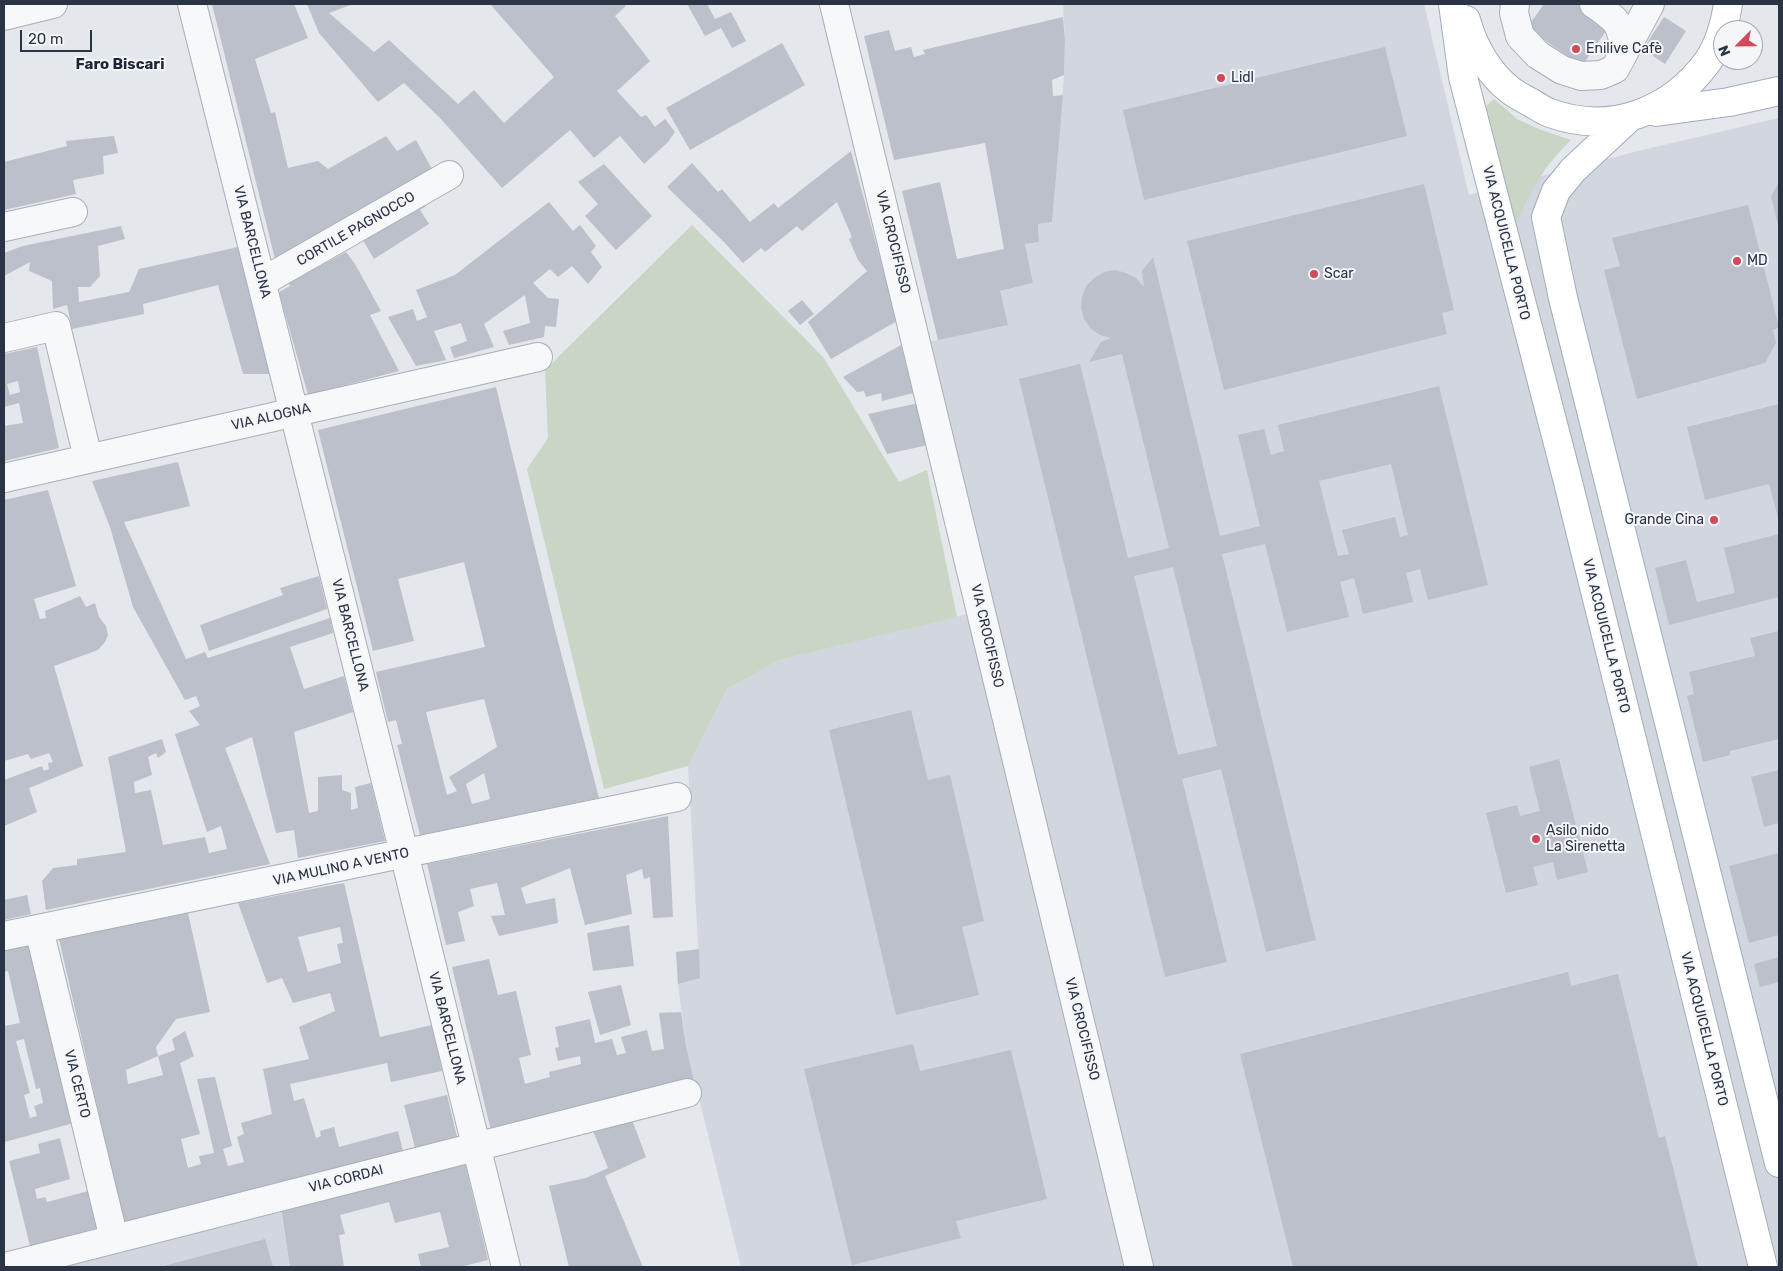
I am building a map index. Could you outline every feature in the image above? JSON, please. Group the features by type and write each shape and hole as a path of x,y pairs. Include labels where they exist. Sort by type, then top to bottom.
{"main road":[{"name":"VIA ACQUICELLA PORTO","path":"1453,4 1463,77 1567,478 1763,1267"},
{"path":"1462,4 1478,51 1492,72 1510,90 1549,113 1588,122 1729,102 1779,91"},
{"path":"1728,4 1724,25 1709,60 1686,87 1666,102 1636,115 1573,170 1556,190 1546,217 1554,262 1779,1163"},
{"path":"1567,478 1606,469"},
{"path":"1612,660 1651,651"},
{"path":"1686,957 1725,948"},
{"path":"1710,1053 1749,1044"}],"street":[{"path":"4,16 53,4"},
{"name":"VIA BARCELLONA","path":"192,4 506,1267"},
{"name":"VIA CROCIFISSO","path":"834,4 918,345 1139,1267"},
{"path":"1515,4 1514,13 1520,36 1538,55 1562,70 1581,76 1601,75 1615,69 1624,51 1638,10"},
{"path":"1594,4 1614,18 1622,33 1624,51"},
{"name":"CORTILE PAGNOCCO","path":"262,282 449,175"},
{"path":"4,227 73,212"},
{"path":"4,338 56,326 88,458"},
{"name":"VIA ALOGNA","path":"4,478 538,357"},
{"name":"VIA MULINO A VENTO","path":"4,936 677,797"},
{"name":"VIA CERTO","path":"39,929 114,1239"},
{"name":"VIA CORDAI","path":"5,1267 687,1092"}],"shaded area":[{"path":"1063,4 1424,4 1469,195 1638,151 1779,118 1779,1267 741,1267 686,1046 678,984 700,977 688,766 727,689 779,660 980,611 918,345 950,337 1000,291 1033,283 1025,244 1039,242 1038,224 1052,222 1064,75"},
{"path":"281,1212 290,1267 63,1267"}],"green space":[{"path":"1494,99 1517,119 1541,130 1571,140 1546,169 1526,202 1516,225 1486,106"},
{"path":"692,225 824,358 899,482 927,470 957,617 779,660 727,689 688,766 604,789 527,469 548,438 545,370"}],"building":[{"path":"212,4 294,4 308,38 255,59 271,113 275,112 288,168 318,161 328,169 386,136 397,151 416,140 433,171 276,263"},
{"path":"307,4 353,4 329,13 374,52 389,40 458,104 474,90 504,123 554,77 490,4 623,4 626,6 615,16 650,61 617,91 641,117 646,115 655,127 665,119 675,132 668,142 644,164 620,136 594,158 570,130 502,188 441,119 404,83 378,102 319,33"},
{"path":"687,4 707,4 715,19 731,12 746,41 732,48 721,28 705,36"},
{"name":"Enilive Cafè","path":"1544,4 1606,4 1593,22 1606,31 1582,66 1527,28"},
{"path":"1063,17 1065,40 1064,75 1052,80 1053,96 1063,95 1052,222 1038,224 1039,242 1025,244 1033,283 1000,291 1008,325 938,340 902,191 940,182 957,259 1004,249 985,143 894,160 864,36 889,30 895,51 911,47 914,57 925,54 923,50"},
{"path":"1664,17 1686,31 1665,64 1643,49"},
{"path":"782,43 805,85 690,150 666,108"},
{"path":"1385,47 1407,136 1144,200 1123,110"},
{"path":"114,136 118,153 103,156 104,174 73,180 76,194 4,210 4,162 67,146 66,141"},
{"path":"851,151 897,321 831,359 808,322 867,271 858,260 849,239 852,237 837,202 802,231 797,226 765,252 761,248 743,263 667,187 692,163 718,192 722,189 750,222 774,203 778,208"},
{"path":"604,164 652,216 616,250 585,216 598,204 578,182"},
{"path":"1779,182 1779,229 1771,196"},
{"path":"1424,184 1454,310 1442,313 1447,334 1224,390 1187,241"},
{"path":"421,199 426,206 420,210 429,224 374,259 361,237 397,214 400,219 415,210"},
{"path":"549,202 573,231 580,225 596,246 591,252 602,267 588,284 572,266 558,277 550,269 533,283 548,298 559,299 556,327 545,326 544,337 509,345 503,331 530,323 525,295 484,324 494,347 454,358 450,347 467,341 461,323 434,331 446,360 416,366 388,317 413,309 417,321 427,317 416,290 455,275"},
{"path":"1748,205 1779,327 1773,330 1776,343 1765,363 1637,399 1604,270 1620,266 1612,238"},
{"path":"121,226 125,239 98,246 100,276 90,287 78,287 79,302 129,292 139,269 238,247 270,374 243,374 218,285 143,304 144,314 72,329 67,305 53,309 52,281 29,271 30,262 4,276 4,253 23,246"},
{"path":"346,252 355,264 381,311 370,315 399,371 308,395 279,292 290,286 287,281 301,272 303,275"},
{"path":"1153,257 1220,536 1260,526 1238,435 1264,429 1271,455 1284,451 1278,425 1439,386 1488,585 1428,600 1420,569 1406,573 1413,602 1363,614 1354,578 1340,582 1349,617 1287,632 1265,544 1222,554 1316,940 1266,952 1221,769 1182,779 1227,962 1165,977 1019,379 1080,364 1128,558 1169,548 1122,354 1089,362 1101,342 1111,338 1100,335 1091,329 1084,319 1081,308 1086,286 1094,278 1104,272 1115,270 1136,278 1144,287 1142,271","holes":["1391,464 1408,535 1400,537 1395,517 1342,530 1349,554 1338,556 1319,481","1173,567 1217,746 1178,755 1134,576"]},
{"path":"802,300 814,314 800,325 788,311"},
{"path":"901,345 913,393 882,401 881,393 866,397 864,391 857,392 843,377"},
{"path":"37,347 59,448 4,461 4,426 23,423 19,403 4,407 4,354","holes":["18,381 20,392 10,395 7,384"]},
{"path":"496,387 555,630 599,798 420,835 397,745 402,744 396,720 388,722 376,672 485,647 464,562 398,579 414,641 373,651 318,430","holes":["484,699 497,747 449,777 457,791 447,795 426,712","484,773 490,799 472,804 466,784"]},
{"path":"919,403 928,445 887,454 868,414"},
{"path":"1779,404 1779,521 1769,484 1705,500 1687,427"},
{"path":"178,462 190,506 124,522 186,659 205,652 208,658 330,618 333,633 290,647 304,689 344,676 353,712 294,732 309,813 318,811 318,777 342,775 342,790 351,793 351,810 358,808 355,787 371,783 385,841 298,858 294,830 276,833 252,737 225,748 270,864 46,910 42,881 53,868 77,865 77,859 126,852 108,757 162,739 166,752 158,758 156,753 148,757 152,775 134,782 135,793 151,790 163,845 205,837 209,853 227,849 221,826 207,832 175,734 200,725 189,711 200,706 196,696 185,700 133,607 110,527 92,481"},
{"path":"48,490 76,586 34,599 40,619 46,618 45,611 80,596 86,607 95,603 99,617 106,626 108,635 98,650 54,666 83,766 29,788 37,812 4,826 4,780 42,766 44,771 49,769 48,763 53,762 49,753 31,759 28,754 4,761 4,500"},
{"path":"1779,534 1779,597 1669,625 1655,568 1686,560 1697,602 1735,593 1724,548"},
{"path":"319,576 327,609 209,651 200,625 283,595 280,588"},
{"path":"1779,631 1779,739 1730,751 1730,755 1703,762 1687,696 1694,694 1689,672 1755,656 1750,638"},
{"path":"911,710 928,780 950,775 984,921 962,927 979,995 896,1015 829,730"},
{"name":"Asilo nido La Sirenetta","path":"1559,759 1588,872 1557,880 1553,862 1533,867 1538,885 1506,893 1486,813 1517,805 1520,816 1540,811 1529,767"},
{"path":"1779,770 1779,823 1764,827 1751,777"},
{"path":"668,816 673,917 653,918 650,877 644,879 642,869 626,875 632,914 585,925 570,868 521,888 526,904 555,898 558,923 499,936 491,916 505,915 497,883 470,889 474,906 458,912 465,941 446,945 427,864"},
{"path":"1779,853 1779,935 1749,943 1729,866"},
{"path":"344,883 380,1037 432,1025 442,1071 391,1082 387,1063 290,1084 294,1101 304,1098 316,1138 321,1136 320,1131 334,1127 339,1147 398,1131 403,1151 124,1224 59,939 188,913 210,1012 176,1019 156,1047 158,1056 175,1050 172,1039 185,1031 194,1056 180,1063 200,1134 181,1139 188,1168 201,1164 199,1156 214,1153 197,1079 215,1077 232,1146 223,1149 228,1166 244,1162 237,1137 244,1134 241,1123 272,1114 263,1069 309,1059 299,1027 335,1011 330,993 293,1003 282,978 267,983 238,903","holes":["340,927 343,943 337,944 341,963 308,972 298,937","158,1056 163,1075 128,1084 126,1070"]},
{"path":"27,895 31,914 4,920 4,900"},
{"path":"629,925 634,966 593,971 587,933"},
{"path":"35,943 77,1122 5,1142 4,1026 20,1023 8,971 4,972 4,950","holes":["24,1039 36,1089 40,1088 43,1103 34,1106 37,1116 30,1118 24,1095 30,1093 16,1041"]},
{"path":"699,949 700,978 678,984 676,952"},
{"path":"1779,957 1779,982 1760,987 1754,964"},
{"path":"489,959 498,995 516,991 531,1055 519,1058 525,1084 550,1077 549,1072 581,1064 580,1056 558,1061 555,1048 559,1047 555,1027 590,1019 595,1043 612,1039 617,1055 626,1053 621,1037 647,1030 652,1051 664,1049 659,1013 681,1012 694,1080 491,1131 452,967"},
{"path":"1568,972 1571,986 1618,974 1659,1138 1665,1136 1698,1267 1293,1267 1240,1054"},
{"path":"621,985 631,1025 600,1035 588,992"},
{"path":"913,1044 920,1071 1011,1050 1047,1199 956,1221 961,1238 852,1265 804,1069"},
{"path":"447,1095 457,1137 415,1148 404,1105"},
{"path":"632,1120 646,1157 605,1176 643,1267 569,1267 549,1186 586,1178 608,1168 593,1131"},
{"path":"60,1138 70,1179 35,1189 37,1199 45,1197 47,1202 92,1190 101,1227 30,1246 9,1161 40,1153 38,1144"},
{"path":"465,1163 488,1260 460,1267 421,1267 418,1254 449,1247 440,1212 395,1223 389,1202 340,1215 345,1234 339,1235 344,1267 290,1267 281,1208"},
{"path":"265,1239 273,1267 160,1267"}],"place":[{"name":"Enilive Cafè","path":"1576,49"},
{"name":"Lidl","path":"1221,78"},
{"name":"MD","path":"1737,261"},
{"name":"Scar","path":"1314,274"},
{"name":"Grande Cina","path":"1714,520"},
{"name":"Asilo nido La Sirenetta","path":"1536,839"}],"district":[{"name":"Faro Biscari","path":"120,65"}]}
